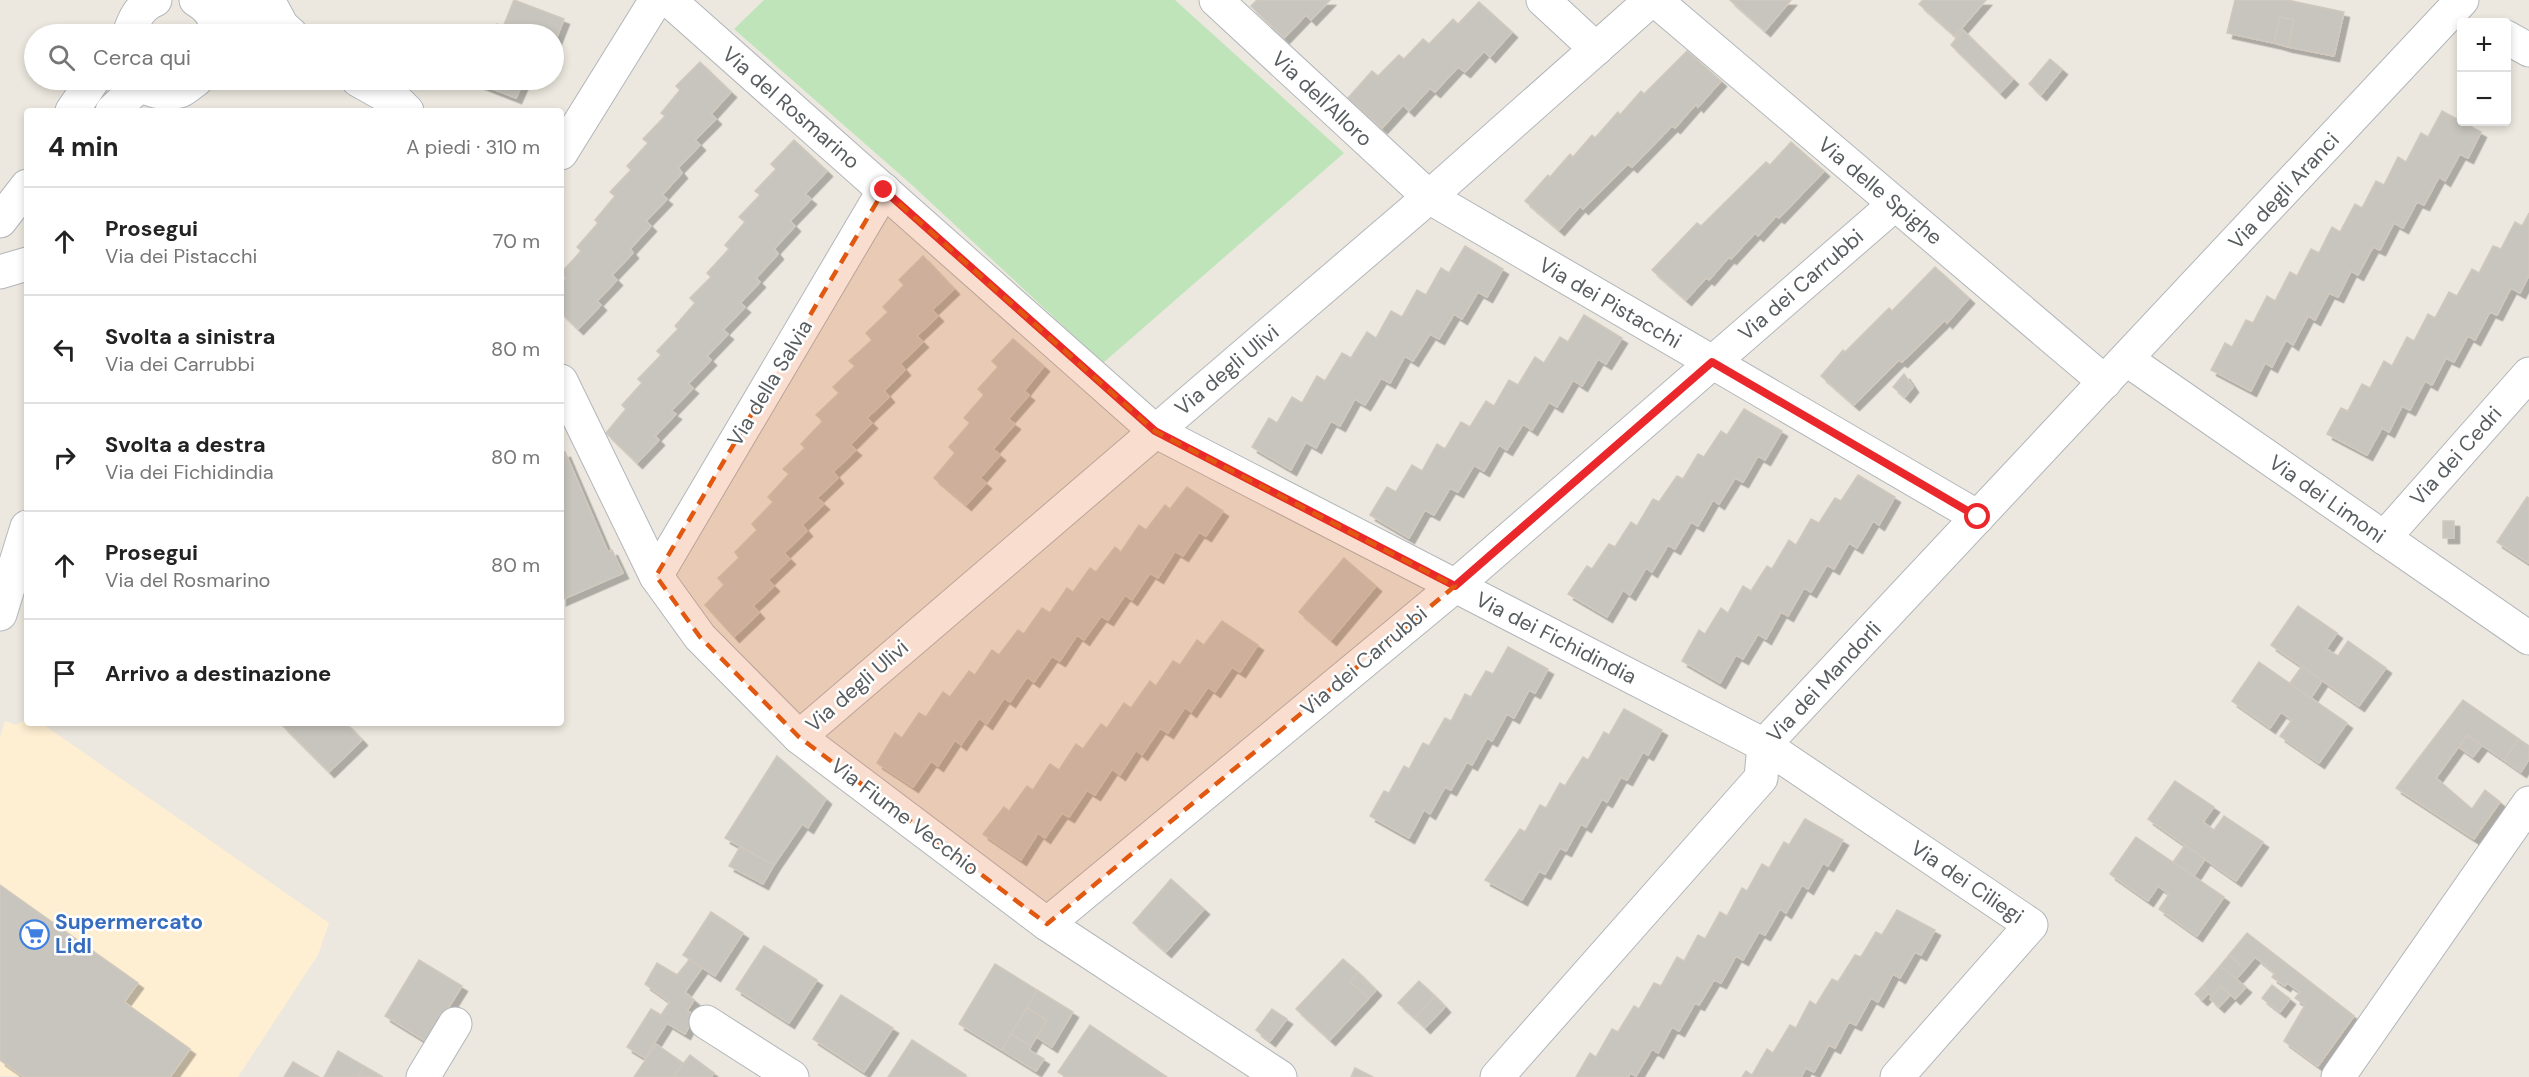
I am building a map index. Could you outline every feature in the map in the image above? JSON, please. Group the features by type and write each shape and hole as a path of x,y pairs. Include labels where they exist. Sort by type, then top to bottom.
{"street":[{"path":"268,0 281,24"},
{"path":"564,148 656,0"},
{"name":"Via del Rosmarino","path":"669,0 1155,431"},
{"name":"Via dell'Alloro","path":"1216,0 1429,197"},
{"path":"1543,0 1596,49"},
{"name":"Via degli Ulivi","path":"799,737 1429,197 1653,0"},
{"name":"Via delle Spighe","path":"1653,0 1895,204 2115,371"},
{"path":"199,2 211,12 217,24 233,21"},
{"name":"Via degli Aranci","path":"2115,371 2466,10"},
{"path":"2511,40 2529,50"},
{"path":"74,108 86,90"},
{"path":"116,108 141,91 181,90"},
{"path":"179,108 190,90"},
{"path":"376,90 404,108"},
{"path":"0,221 24,190"},
{"name":"Via della Salvia","path":"656,576 884,190"},
{"name":"Via dei Pistacchi","path":"1429,197 1978,517"},
{"name":"Via dei Carrubbi","path":"1047,924 1455,586 1895,204"},
{"path":"0,272 24,265"},
{"name":"Via dei Mandorli","path":"1497,1077 1761,778 1764,745 2115,371"},
{"name":"Via dei Limoni","path":"2115,371 2384,538 2529,638"},
{"name":"Via dei Cedri","path":"2384,538 2529,374"},
{"name":"Via Fiume Vecchio","path":"564,387 656,576 700,637 799,737 1047,924 1280,1077"},
{"name":"Via dei Fichidindia","path":"1155,431 1764,745"},
{"path":"0,614 24,538"},
{"name":"Via dei Ciliegi","path":"1764,745 2031,925 1897,1077"},
{"path":"2338,1077 2529,803"},
{"path":"706,1022 792,1077"},
{"path":"423,1077 455,1024"}],"highlighted area":[{"path":"884,190 1155,431 1455,586 1047,924 799,737 700,637 656,576"}],"shaded area":[{"path":"5,721 16,725 24,721 24,726 45,726 329,923 318,955 238,1077 0,1076 0,737"}],"green space":[{"path":"764,0 1175,0 1344,153 1103,363 912,185 734,29"}],"building":[{"path":"514,0 564,19 562,24 504,24"},
{"path":"1257,0 1330,0 1311,20 1306,15 1284,38 1251,6"},
{"path":"1730,0 1791,0 1765,31"},
{"path":"1923,0 1986,0 1955,36 1919,4"},
{"path":"2235,0 2287,0 2344,12 2334,56 2288,47 2294,20 2280,17 2274,43 2227,33"},
{"path":"1479,2 1512,32 1490,57 1484,51 1465,72 1458,67 1435,92 1430,88 1409,111 1403,105 1382,128 1348,98 1372,71 1378,76 1399,55 1404,59 1423,39 1429,44 1453,19 1458,24"},
{"path":"2280,17 2294,20 2288,47 2274,43"},
{"path":"1963,30 2013,79 2000,93 1951,45"},
{"path":"1687,51 1721,81 1698,107 1696,104 1675,128 1672,126 1632,167 1628,164 1583,209 1580,206 1559,230 1525,201 1570,154 1573,157 1592,135 1595,138 1618,112 1620,115 1641,91 1644,94"},
{"path":"2050,59 2062,69 2041,95 2029,84"},
{"path":"700,62 731,92 711,114 716,119 695,140 700,145 678,168 682,173 662,195 667,199 646,221 651,226 630,249 633,253 612,275 617,280 597,301 601,305 578,329 564,316 564,280 566,278 564,270 581,251 577,247 598,223 595,220 615,196 610,192 631,170 627,166 648,143 643,139 665,116 661,113 680,90 676,86"},
{"path":"496,90 520,90 516,98"},
{"path":"2442,111 2457,119 2457,126 2470,126 2481,132 2468,158 2460,154 2445,181 2439,177 2424,205 2417,202 2403,228 2394,223 2380,250 2373,247 2358,275 2351,271 2338,297 2329,293 2315,320 2308,316 2293,345 2286,340 2272,367 2265,363 2251,391 2211,370 2225,343 2232,347 2246,320 2253,323 2267,296 2275,301 2290,272 2297,276 2311,249 2319,253 2332,227 2340,232 2355,204 2362,208 2376,181 2384,185 2398,157 2406,162 2421,133 2428,137"},
{"path":"794,140 827,171 805,194 811,199 790,221 795,226 774,249 778,254 756,278 760,282 740,303 745,307 723,330 728,334 707,356 711,360 688,384 693,388 671,411 676,414 655,436 659,440 637,463 606,433 626,409 622,405 642,383 638,379 661,355 657,351 678,329 675,326 695,303 690,298 711,277 707,273 729,249 725,245 745,222 739,217 760,195 755,191 776,169 771,164"},
{"path":"1791,142 1824,171 1779,218 1776,216 1758,236 1755,233 1731,259 1729,257 1709,280 1706,278 1686,300 1652,270 1697,223 1701,226 1766,162 1770,165"},
{"path":"2529,213 2529,275 2520,293 2511,288 2497,315 2490,312 2475,340 2468,336 2454,362 2446,358 2432,385 2425,381 2410,410 2402,406 2389,432 2382,428 2367,455 2327,434 2341,408 2348,411 2362,384 2370,388 2384,361 2392,366 2407,337 2414,341 2428,314 2435,318 2449,292 2457,296 2472,269 2479,273 2493,246 2501,249 2515,222 2522,226"},
{"path":"1465,246 1503,269 1487,297 1478,292 1462,319 1454,314 1439,339 1430,334 1413,361 1405,356 1390,383 1381,378 1365,405 1355,399 1340,426 1331,421 1316,448 1306,442 1291,470 1252,447 1269,418 1277,423 1292,397 1302,403 1317,376 1325,381 1342,353 1351,358 1367,332 1376,338 1391,311 1402,317 1417,290 1426,295 1441,268 1449,273"},
{"path":"923,256 954,289 932,310 938,316 917,336 923,342 900,364 905,370 884,391 889,397 867,418 872,423 850,445 856,450 833,472 838,478 817,498 824,504 802,525 807,531 784,553 790,559 768,580 774,586 753,606 759,613 734,637 705,605 724,585 718,578 739,558 735,552 757,530 752,524 773,502 768,497 789,474 783,469 805,448 801,444 823,421 816,415 839,393 833,387 855,366 849,361 872,340 866,333 888,312 883,307 904,285 899,280"},
{"path":"1935,267 1969,298 1947,323 1945,320 1902,362 1899,360 1854,405 1821,376 1843,350 1845,352 1889,308 1892,311"},
{"path":"1584,315 1622,338 1606,364 1598,359 1582,386 1573,380 1557,407 1549,402 1532,430 1523,424 1507,450 1499,445 1484,471 1474,465 1458,492 1450,488 1434,515 1425,510 1409,538 1370,515 1387,487 1396,492 1412,465 1422,471 1437,444 1445,449 1461,422 1470,427 1486,401 1494,406 1509,380 1518,385 1535,357 1544,363 1560,337 1568,342"},
{"path":"1013,339 1044,366 1024,391 1029,395 1008,419 1015,424 993,449 1000,455 980,478 986,483 966,505 934,478 955,453 949,447 970,423 964,418 984,395 978,389 998,367 992,361"},
{"path":"1904,374 1913,387 1905,397 1893,387"},
{"path":"1744,409 1782,431 1765,460 1758,456 1743,482 1735,478 1719,504 1713,500 1698,526 1691,522 1675,549 1668,545 1652,572 1646,568 1630,595 1623,590 1607,617 1568,594 1587,566 1592,569 1609,544 1615,547 1631,522 1637,526 1653,499 1659,502 1677,476 1683,479 1698,454 1704,457 1721,431 1727,435"},
{"path":"564,452 608,552 612,550 623,573 564,599"},
{"path":"1858,475 1895,497 1879,525 1873,521 1857,548 1849,543 1834,569 1827,565 1811,592 1804,588 1788,616 1781,612 1766,639 1758,634 1743,659 1736,655 1720,683 1682,661 1699,630 1705,634 1721,608 1728,613 1743,586 1751,591 1767,566 1772,569 1789,540 1796,545 1811,519 1819,523 1835,498 1841,501"},
{"path":"1187,487 1223,511 1206,536 1199,532 1183,556 1175,551 1158,578 1150,573 1132,600 1125,595 1108,620 1101,616 1084,640 1077,635 1060,661 1052,656 1034,682 1027,677 1010,702 1004,698 987,724 979,718 961,745 955,740 938,766 931,761 913,787 877,763 895,733 902,738 919,713 926,717 943,692 950,697 969,671 975,675 992,650 999,655 1018,630 1024,634 1042,608 1050,613 1067,588 1073,592 1090,568 1096,572 1115,547 1121,552 1139,525 1146,530 1165,505 1170,509"},
{"path":"2527,497 2529,498 2529,563 2497,542"},
{"path":"2443,521 2454,521 2454,538 2443,538"},
{"path":"1344,558 1376,586 1331,640 1299,612"},
{"path":"2298,606 2337,633 2326,649 2338,656 2348,641 2386,668 2359,706 2271,645"},
{"path":"1222,621 1258,645 1240,672 1232,667 1215,692 1208,687 1191,712 1185,707 1168,733 1160,728 1142,755 1136,750 1120,775 1112,769 1095,795 1087,790 1069,817 1062,813 1045,838 1038,833 1021,860 983,834 1004,807 1009,811 1027,786 1033,790 1050,764 1059,770 1076,744 1083,749 1101,724 1107,728 1124,703 1131,708 1150,681 1156,686 1173,661 1180,665 1197,640 1204,645"},
{"path":"1508,647 1548,669 1535,693 1529,690 1514,718 1507,714 1492,741 1487,738 1472,765 1467,762 1451,790 1445,787 1430,814 1424,810 1409,838 1370,816 1384,791 1389,793 1404,766 1409,769 1423,743 1429,746 1445,718 1451,721 1465,694 1471,697 1486,671 1493,674"},
{"path":"2259,662 2347,723 2319,763 2280,736 2292,720 2281,712 2270,728 2232,701"},
{"path":"2302,666 2322,681 2311,698 2290,683"},
{"path":"2463,700 2519,739 2504,760 2467,735 2436,778 2472,809 2485,790 2500,802 2474,839 2396,788"},
{"path":"1624,709 1662,730 1648,755 1643,752 1627,780 1621,777 1607,802 1602,799 1586,827 1581,824 1566,851 1560,848 1545,874 1539,871 1522,900 1485,880 1520,829 1525,832 1540,805 1546,808 1560,783 1565,786 1583,757 1588,760 1604,732 1609,735"},
{"path":"283,726 349,726 362,740 329,772"},
{"path":"2467,735 2482,745 2473,757 2459,747"},
{"path":"2519,739 2529,746 2529,759 2521,772 2504,760"},
{"path":"777,756 826,799 808,828 802,824 774,865 725,838"},
{"path":"2175,781 2214,807 2203,822 2214,830 2224,816 2263,842 2236,881 2148,819"},
{"path":"1805,819 1843,840 1828,866 1823,863 1808,889 1802,885 1786,913 1780,909 1765,935 1759,932 1743,960 1736,956 1721,983 1714,980 1699,1005 1695,1003 1679,1031 1672,1027 1658,1053 1652,1049 1636,1076 1630,1073 1628,1077 1576,1077 1590,1053 1596,1057 1612,1029 1618,1032 1634,1006 1639,1009 1654,983 1661,986 1677,957 1684,961 1698,935 1705,939 1720,912 1727,916 1742,888 1747,891 1762,864 1769,868 1784,842 1789,845"},
{"path":"2136,837 2224,897 2197,936 2159,909 2169,894 2158,886 2148,901 2110,874"},
{"path":"2185,845 2205,859 2194,876 2173,862"},
{"path":"740,847 774,865 763,884 729,866"},
{"path":"1171,879 1204,909 1166,952 1133,923"},
{"name":"Supermercato Lidl","path":"0,885 138,983 124,1002 190,1049 170,1077 24,1077 0,1060"},
{"path":"1897,910 1935,930 1921,955 1915,952 1900,978 1893,974 1878,1002 1871,998 1856,1025 1849,1022 1835,1048 1829,1045 1814,1072 1806,1068 1801,1077 1742,1077 1746,1071 1752,1075 1767,1049 1773,1053 1790,1025 1796,1028 1810,1001 1816,1005 1832,979 1838,982 1855,955 1861,957 1876,932 1882,935"},
{"path":"711,912 743,933 715,976 683,955"},
{"path":"2247,933 2354,1016 2318,1066 2284,1041 2305,1005 2295,998 2300,992 2272,977 2275,973 2255,957 2245,969 2229,955"},
{"path":"764,946 817,980 789,1023 736,989"},
{"path":"2229,955 2245,969 2236,979 2220,966"},
{"path":"690,959 702,968 685,992 694,1000 687,1011 695,1015 685,1034 667,1023 645,1058 627,1047 651,1009 661,1015 670,1002 645,984 657,963 677,975"},
{"path":"1343,959 1358,972 1350,982 1369,998 1330,1040 1296,1009"},
{"path":"419,960 462,986 427,1042 385,1016"},
{"path":"995,964 1037,990 1002,1050 959,1024"},
{"path":"2220,966 2246,987 2235,999 2221,986 2212,997 2202,987"},
{"path":"1358,972 1376,990 1369,998 1350,982"},
{"path":"1419,981 1435,996 1415,1018 1398,1003"},
{"path":"2272,985 2290,999 2280,1012 2262,998"},
{"path":"2221,986 2230,995 2219,1007 2210,999"},
{"path":"2202,987 2209,993 2202,1000 2195,994"},
{"path":"1037,990 1073,1012 1052,1047 1037,1037 1047,1020 1027,1008"},
{"path":"841,995 893,1028 864,1072 813,1039"},
{"path":"1435,996 1445,1007 1425,1028 1415,1018"},
{"path":"1027,1008 1047,1020 1031,1046 1011,1034"},
{"path":"1272,1009 1287,1019 1270,1041 1256,1030"},
{"path":"1090,1025 1167,1077 1066,1077 1058,1072"},
{"path":"1011,1034 1031,1046 1029,1050 1044,1059 1036,1071 1002,1050"},
{"path":"912,1040 966,1075 965,1077 888,1077"},
{"path":"656,1044 683,1063 673,1077 634,1077"},
{"path":"338,1051 364,1066 358,1076 360,1077 324,1077"},
{"path":"690,1055 714,1073 711,1077 673,1077"},
{"path":"293,1062 319,1077 284,1077"},
{"path":"364,1066 383,1077 358,1076"},
{"path":"1355,1068 1373,1077 1351,1077"}],"place":[{"name":"Supermercato Lidl","path":"34,934"}],"route":[{"path":"884,190 1155,431 1455,586 1712,362 1978,517"}]}
